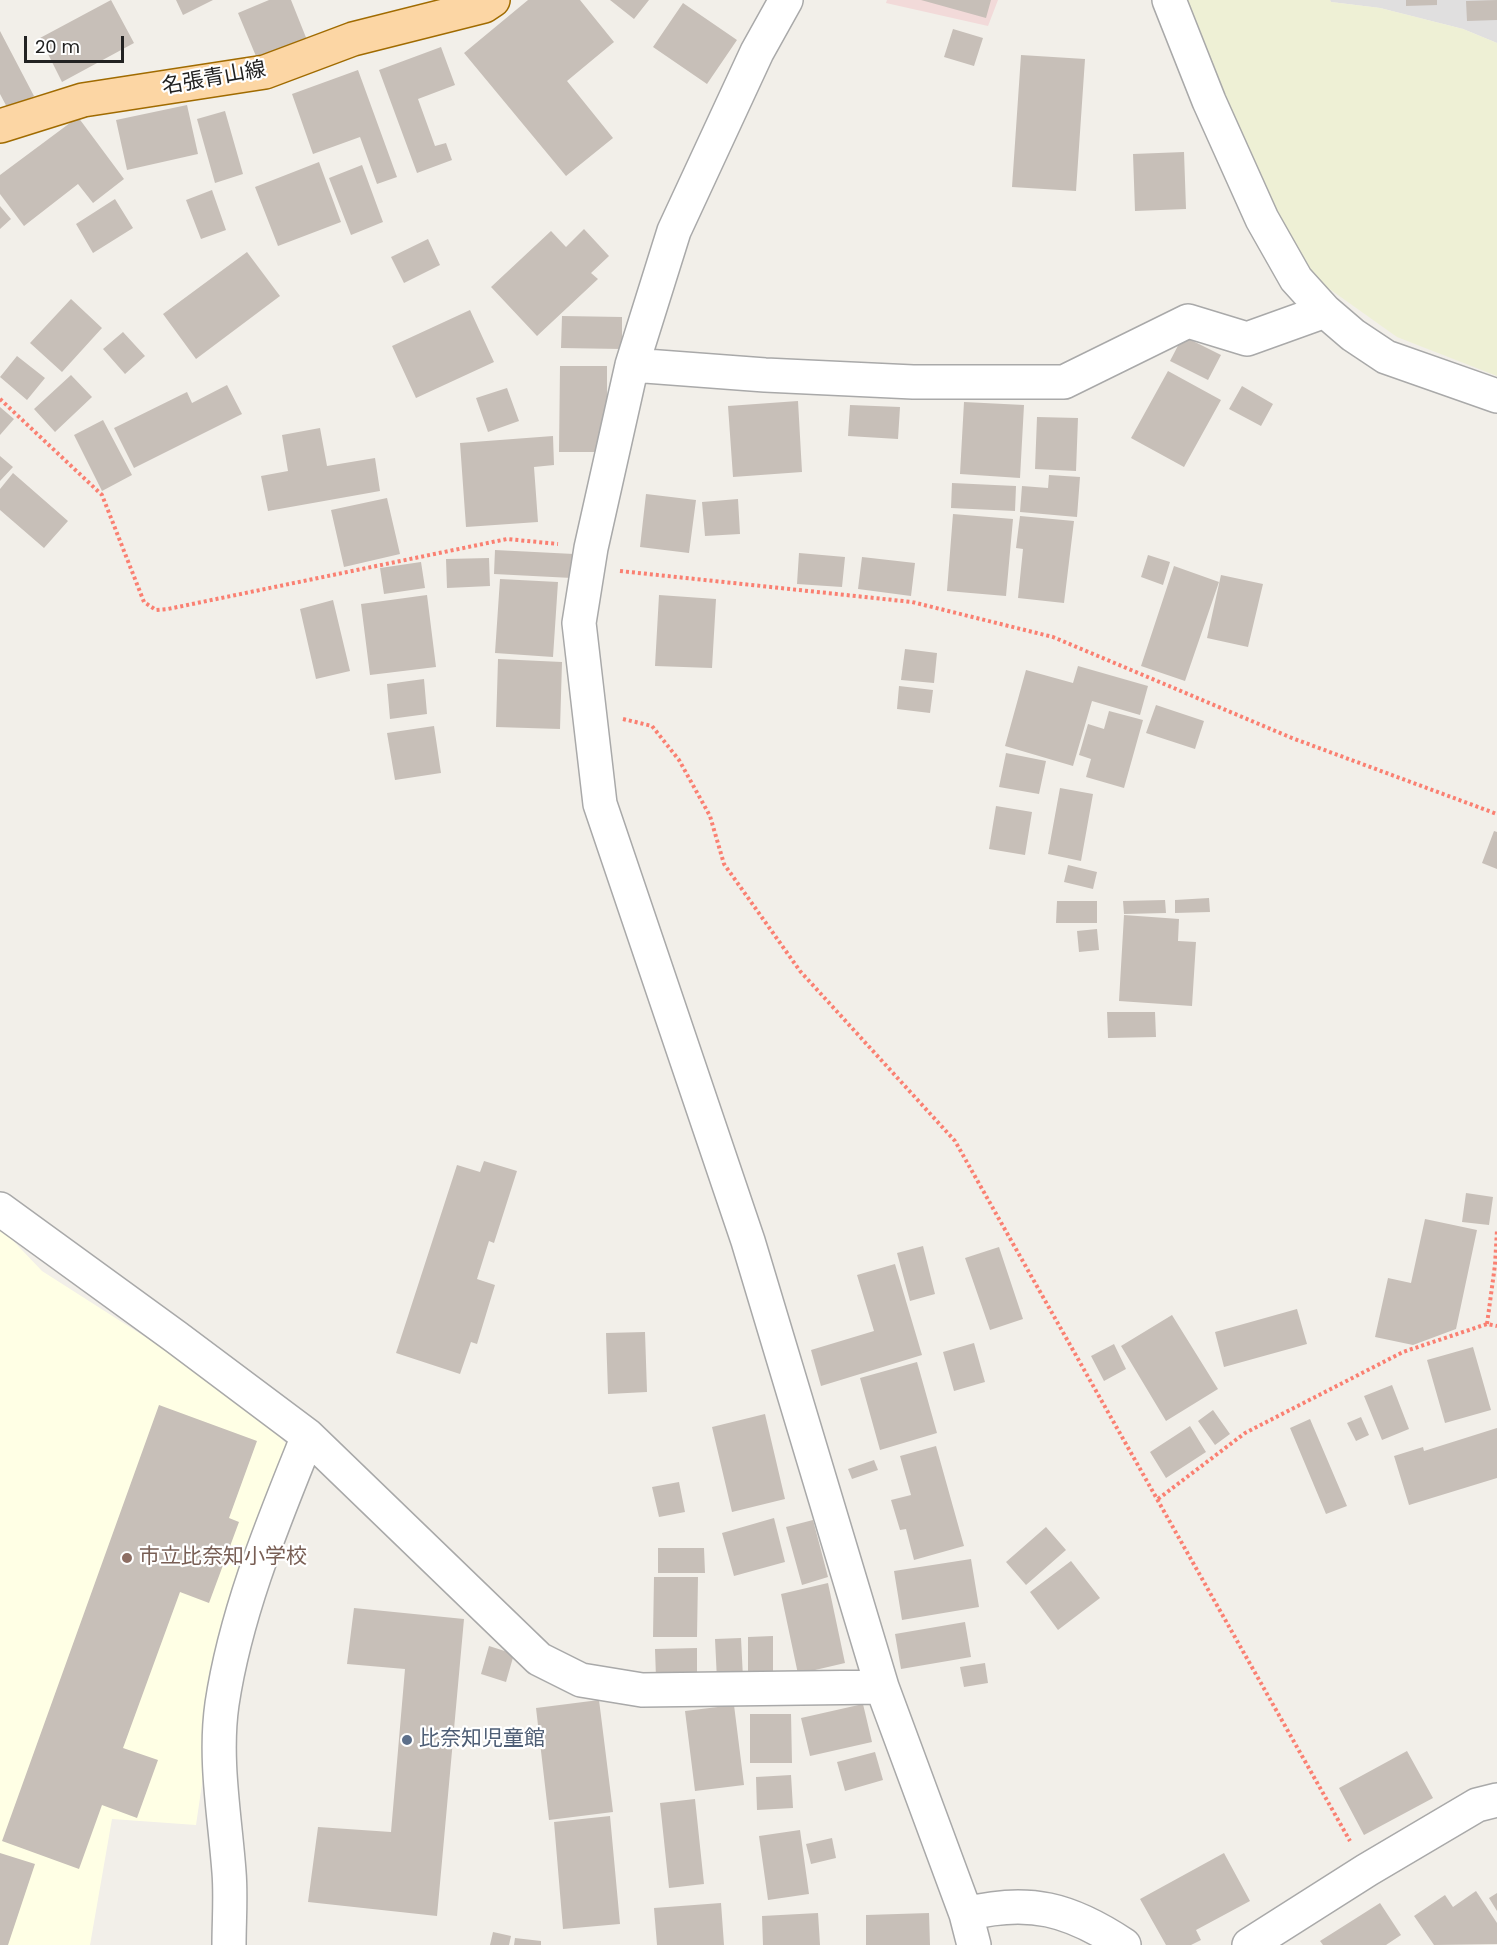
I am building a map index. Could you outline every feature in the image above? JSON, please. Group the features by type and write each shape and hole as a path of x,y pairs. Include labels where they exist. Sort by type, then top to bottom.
{"main road":[{"name":"名張青山線","path":"0,126 83,100 265,72 353,39 484,6 493,0"}],"street":[{"path":"786,0 757,52 674,231 632,365 590,558 579,623 600,804 748,1241 882,1687 966,1914 974,1945"},
{"path":"1169,0 1209,101 1262,219 1296,279 1325,311 1353,335 1386,357 1497,396"},
{"path":"632,365 765,375 913,381 1064,382 1188,321 1247,339 1325,311"},
{"path":"0,1209 177,1337 308,1436 538,1659 581,1680 642,1690 882,1687"},
{"path":"229,1945 230,1876 220,1772 222,1706 241,1619 270,1532 308,1436"},
{"path":"1249,1945 1367,1870 1477,1805 1497,1800"},
{"path":"966,1914 995,1906 1047,1908 1095,1926 1124,1945"}],"path":[{"path":"0,399 102,495 144,602 156,609 168,609 507,539 590,558 912,602 1053,637 1292,738 1497,814"},
{"path":"588,709 652,726 678,760 710,816 724,864 800,971 955,1141 1367,1870"},
{"path":"1487,1324 1497,1230"},
{"path":"1158,1499 1245,1433 1403,1352 1487,1324 1497,1326"}],"shaded area":[{"path":"887,0 998,0 988,26 886,3"},
{"path":"1176,0 1330,0 1331,2 1380,8 1463,29 1497,43 1497,376 1397,337 1307,273 1268,203"},
{"path":"1330,0 1497,0 1497,43 1463,29 1380,8 1331,2"},
{"name":"市立比奈知小学校","path":"0,1227 42,1271 247,1402 289,1447 219,1669 196,1825 112,1819 90,1945 0,1945"}],"building":[{"path":"111,0 134,43 62,82 40,38"},
{"path":"176,0 213,0 183,15"},
{"path":"269,0 291,0 307,40 258,61 238,13"},
{"path":"528,0 580,0 614,42 567,81 613,138 566,176 464,53"},
{"path":"610,0 649,0 634,19"},
{"path":"921,0 991,0 986,18"},
{"path":"1406,0 1437,0 1437,5 1406,6"},
{"path":"1497,0 1497,20 1467,21 1466,1"},
{"path":"683,3 737,40 707,84 653,47"},
{"path":"953,29 983,38 974,66 944,57"},
{"path":"0,31 34,96 9,111 0,94"},
{"path":"441,47 455,85 418,99 435,146 446,143 452,160 417,173 379,70"},
{"path":"1021,55 1085,59 1076,191 1012,187"},
{"path":"358,70 397,177 377,184 360,137 313,154 292,94"},
{"path":"187,105 198,154 127,170 116,120"},
{"path":"225,111 243,174 215,183 197,119"},
{"path":"78,117 124,179 93,203 78,184 24,226 0,194 0,175"},
{"path":"1184,152 1186,209 1135,211 1133,154"},
{"path":"319,162 341,222 278,246 255,187"},
{"path":"362,165 383,222 351,235 329,178"},
{"path":"212,190 226,230 201,239 186,200"},
{"path":"115,199 133,228 93,253 76,224"},
{"path":"0,206 11,219 0,229"},
{"path":"584,229 609,256 591,273 598,279 537,336 491,287 551,231 566,247"},
{"path":"428,239 440,265 404,283 391,257"},
{"path":"247,252 280,296 196,359 163,314"},
{"path":"71,299 102,328 62,372 30,343"},
{"path":"470,310 494,362 416,398 392,346"},
{"path":"562,316 622,317 622,349 561,348"},
{"path":"123,332 145,356 125,374 103,349"},
{"path":"1183,336 1221,355 1208,380 1170,361"},
{"path":"17,356 45,378 27,400 0,377"},
{"path":"560,366 607,366 607,452 559,452"},
{"path":"1168,371 1221,400 1184,467 1131,438"},
{"path":"71,375 92,397 55,432 34,409"},
{"path":"227,385 242,414 134,468 114,428 187,392 192,403"},
{"path":"1242,386 1273,404 1261,426 1229,409"},
{"path":"507,388 519,421 488,432 476,398"},
{"path":"798,401 802,472 733,477 728,406"},
{"path":"964,402 1024,405 1020,478 960,474"},
{"path":"850,405 900,407 898,439 848,436"},
{"path":"0,407 14,419 0,435"},
{"path":"1037,417 1078,418 1076,471 1035,469"},
{"path":"103,420 132,475 102,491 74,435"},
{"path":"320,428 327,466 375,458 380,491 268,511 261,476 288,471 282,435"},
{"path":"553,436 554,465 534,467 538,522 466,527 460,443"},
{"path":"0,456 13,467 0,481"},
{"path":"13,473 68,521 44,548 0,510 0,489"},
{"path":"1049,475 1080,477 1077,517 1020,512 1022,486 1048,488"},
{"path":"952,483 1016,486 1015,511 951,508"},
{"path":"646,494 696,500 689,553 640,547"},
{"path":"387,498 400,554 344,567 331,510"},
{"path":"738,499 740,534 705,536 702,502"},
{"path":"953,514 1013,519 1006,596 947,591"},
{"path":"1020,516 1074,521 1064,603 1018,598 1023,549 1016,548"},
{"path":"495,550 574,554 572,578 494,574"},
{"path":"799,553 845,557 842,587 797,584"},
{"path":"1148,555 1170,562 1163,585 1141,577"},
{"path":"862,557 915,563 911,596 858,589"},
{"path":"489,558 490,586 447,588 446,559"},
{"path":"421,562 425,588 384,594 380,568"},
{"path":"1174,566 1219,582 1185,681 1141,666"},
{"path":"1221,575 1263,584 1248,647 1207,638"},
{"path":"500,579 558,582 553,657 495,653"},
{"path":"427,595 436,667 370,675 361,604"},
{"path":"659,595 716,599 712,668 655,666"},
{"path":"333,600 350,671 316,679 300,609"},
{"path":"905,649 937,653 934,683 901,680"},
{"path":"498,659 562,662 560,729 496,727"},
{"path":"1078,666 1148,686 1140,715 1092,701 1073,766 1005,746 1026,670 1073,683"},
{"path":"424,679 427,714 390,719 387,684"},
{"path":"899,686 933,690 930,713 897,709"},
{"path":"1156,705 1204,721 1195,749 1146,733"},
{"path":"1109,711 1143,720 1124,788 1086,777 1091,759 1079,755 1088,724 1104,729"},
{"path":"434,726 441,773 395,780 387,733"},
{"path":"1006,753 1046,761 1039,794 999,787"},
{"path":"1060,788 1093,794 1081,861 1048,854"},
{"path":"996,806 1032,812 1025,855 989,849"},
{"path":"1494,831 1497,832 1497,869 1482,863"},
{"path":"1068,865 1097,872 1093,889 1064,882"},
{"path":"1209,898 1210,912 1175,913 1175,900"},
{"path":"1165,900 1166,913 1124,914 1123,901"},
{"path":"1057,901 1097,901 1097,923 1056,923"},
{"path":"1124,915 1179,919 1178,941 1196,942 1192,1006 1119,1001"},
{"path":"1097,929 1099,950 1079,952 1077,931"},
{"path":"1107,1012 1155,1012 1156,1037 1108,1038"},
{"path":"484,1161 517,1171 494,1243 489,1241 477,1279 495,1285 477,1344 471,1342 460,1374 396,1353 457,1165 480,1172"},
{"path":"1466,1193 1493,1197 1489,1225 1462,1222"},
{"path":"1425,1219 1477,1230 1456,1329 1413,1345 1375,1337 1388,1278 1411,1283"},
{"path":"923,1246 935,1294 910,1301 897,1253"},
{"path":"999,1247 1023,1319 990,1330 965,1258"},
{"path":"895,1264 922,1355 821,1386 811,1350 874,1331 857,1275"},
{"path":"1297,1309 1307,1344 1224,1367 1215,1332"},
{"path":"1172,1315 1218,1389 1166,1421 1121,1346"},
{"path":"645,1332 647,1392 608,1394 606,1333"},
{"path":"974,1343 985,1382 954,1391 943,1352"},
{"path":"1114,1344 1126,1369 1104,1381 1091,1356"},
{"path":"1473,1347 1491,1410 1445,1423 1427,1360"},
{"path":"917,1362 937,1433 880,1450 860,1378"},
{"path":"1392,1385 1409,1429 1382,1440 1364,1396"},
{"path":"159,1405 257,1441 229,1518 239,1522 209,1603 180,1592 123,1748 158,1760 137,1818 102,1805 79,1869 2,1841"},
{"path":"1213,1410 1230,1434 1215,1445 1198,1421"},
{"path":"765,1414 785,1499 732,1512 712,1427"},
{"path":"1361,1417 1369,1435 1356,1441 1347,1423"},
{"path":"1310,1419 1347,1506 1326,1514 1290,1428"},
{"path":"1190,1426 1206,1452 1166,1478 1150,1452"},
{"path":"1497,1428 1497,1478 1409,1505 1394,1456 1423,1447 1424,1451"},
{"path":"936,1446 964,1546 914,1560 906,1529 900,1530 891,1500 911,1495 900,1456"},
{"path":"874,1460 878,1470 852,1479 848,1469"},
{"path":"679,1482 685,1512 659,1517 652,1487"},
{"path":"774,1518 785,1562 734,1576 722,1533"},
{"path":"813,1520 828,1577 802,1585 786,1527"},
{"path":"1046,1527 1066,1550 1026,1585 1006,1562"},
{"path":"658,1548 704,1548 705,1573 658,1573"},
{"path":"971,1559 979,1607 902,1620 894,1571"},
{"path":"1071,1561 1100,1598 1058,1630 1030,1592"},
{"path":"654,1577 698,1577 697,1637 653,1637"},
{"path":"828,1583 845,1663 798,1674 781,1594"},
{"path":"354,1608 464,1619 437,1916 308,1902 318,1827 391,1832 405,1669 347,1664"},
{"path":"965,1622 971,1657 901,1669 895,1634"},
{"path":"773,1636 773,1678 748,1679 748,1637"},
{"path":"741,1638 743,1678 717,1680 715,1639"},
{"path":"489,1646 514,1654 506,1682 481,1674"},
{"path":"697,1648 697,1678 656,1678 655,1649"},
{"path":"985,1663 988,1683 964,1687 960,1667"},
{"path":"599,1700 613,1812 549,1820 536,1708"},
{"path":"863,1704 872,1742 810,1756 801,1718"},
{"path":"734,1705 744,1785 695,1791 685,1711"},
{"path":"750,1714 791,1714 792,1763 750,1763"},
{"path":"1407,1751 1433,1798 1364,1835 1339,1788"},
{"path":"875,1752 883,1780 845,1791 837,1762"},
{"path":"791,1775 793,1808 757,1810 756,1777"},
{"path":"695,1799 704,1884 669,1888 660,1803"},
{"path":"610,1816 620,1924 563,1929 554,1822"},
{"path":"800,1830 809,1894 768,1900 759,1836"},
{"path":"832,1838 836,1858 811,1864 806,1844"},
{"path":"0,1853 35,1864 8,1945 0,1945"},
{"path":"1224,1853 1250,1901 1196,1930 1201,1940 1191,1945 1166,1945 1140,1899"},
{"path":"1476,1891 1497,1923 1497,1944 1434,1945 1414,1916 1445,1895 1453,1907"},
{"path":"1497,1893 1497,1911 1489,1898"},
{"path":"721,1903 724,1945 657,1945 654,1908"},
{"path":"1380,1903 1401,1935 1386,1945 1323,1945 1320,1941"},
{"path":"818,1913 820,1945 763,1945 762,1916"},
{"path":"929,1913 930,1945 866,1945 866,1915"},
{"path":"493,1932 511,1936 509,1945 490,1945"},
{"path":"515,1938 541,1941 541,1945 514,1945"}],"place":[{"name":"市立比奈知小学校","path":"127,1558"},
{"name":"比奈知児童館","path":"407,1740"}]}
